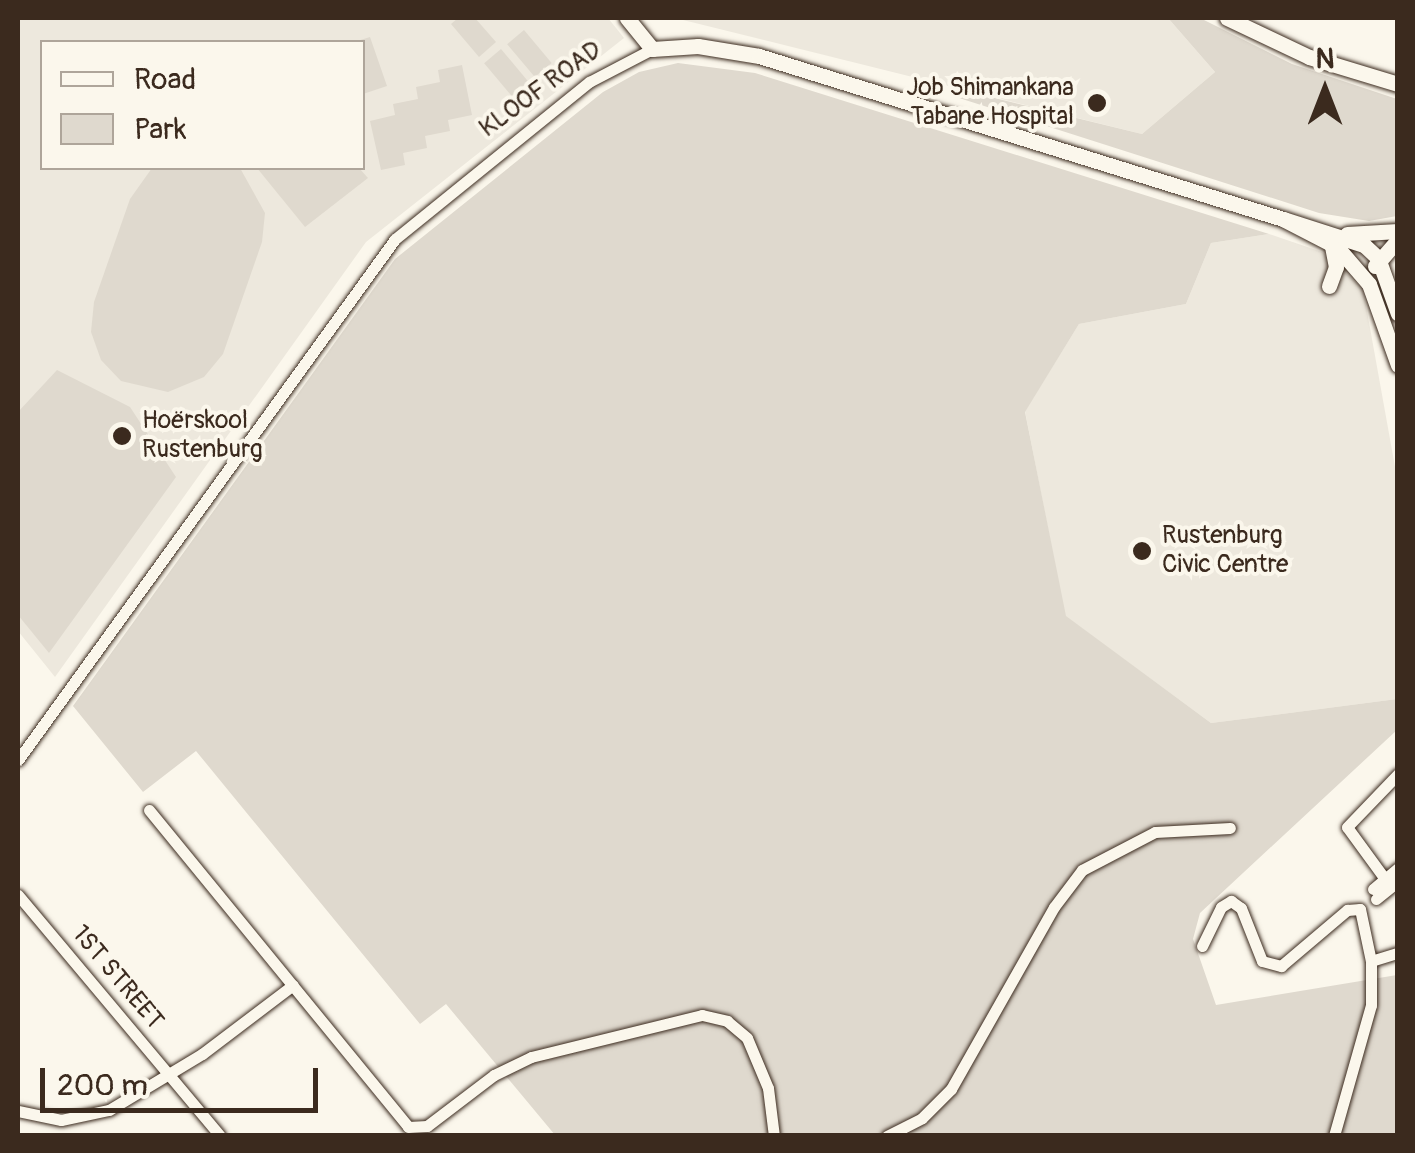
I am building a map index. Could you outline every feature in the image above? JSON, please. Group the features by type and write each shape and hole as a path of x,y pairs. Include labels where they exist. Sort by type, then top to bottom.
{"street":[{"path":"627,18 652,49"},
{"path":"1227,18 1309,57 1398,84"},
{"name":"KLOOF ROAD","path":"18,760 395,239 575,92 652,49 698,46 759,56 1338,240 1369,284 1398,365"},
{"path":"1338,240 1398,231"},
{"path":"1338,240 1378,263 1397,307"},
{"path":"1329,286 1336,267 1338,240"},
{"path":"1369,284 1378,263 1398,240"},
{"path":"1347,257 1378,263 1398,260"},
{"path":"1391,880 1347,827 1398,774"},
{"path":"149,810 408,1127 427,1126 494,1075 531,1057 702,1015 727,1021 747,1038 768,1088 774,1136"},
{"path":"887,1136 922,1118 952,1089 1054,907 1082,870 1154,832 1230,828"},
{"path":"1374,894 1398,868"},
{"name":"1ST STREET","path":"18,895 220,1136"},
{"path":"1202,946 1221,907 1231,901 1241,908 1262,961 1280,966 1356,908 1363,914 1371,961 1368,1025 1334,1136"},
{"path":"1371,961 1398,953"},
{"path":"18,1111 61,1120 96,1116 170,1076 293,985"}],"shaded area":[{"name":"Hoërskool Rustenburg","path":"18,18 608,18 624,38 366,242 55,677 18,631"},
{"name":"Job Shimankana Tabane Hospital","path":"675,18 1168,18 1215,72 1142,134"},
{"name":"Rustenburg Civic Centre","path":"1269,234 1322,252 1363,289 1397,478 1397,699 1211,723 1065,616 1025,411 1079,324 1186,304 1211,243"}],"green space":[{"path":"458,18 475,18 496,42 479,57 451,24"},
{"path":"1168,18 1200,18 1292,64 1397,99 1397,216 1369,221 1319,213 959,98 954,88 1142,134 1215,72"},
{"path":"524,30 552,63 535,77 507,44"},
{"path":"370,37 387,86 365,93 365,40 360,40"},
{"path":"501,49 529,82 512,96 484,63"},
{"path":"678,63 755,73 1269,234 1211,243 1186,304 1079,324 1025,412 1066,616 1211,723 1397,699 1397,730 1200,913 1193,939 1216,1005 1397,975 1397,1135 555,1135 446,1004 420,1024 196,751 143,792 73,706 395,259 603,92 639,72"},
{"path":"462,65 472,115 448,120 450,131 425,136 427,148 403,153 405,165 381,170 370,121 395,115 393,104 418,99 416,87 440,82 438,70"},
{"path":"151,170 241,170 265,213 262,242 223,354 204,377 168,392 121,381 101,360 91,332 94,302 130,199"},
{"path":"259,170 361,170 368,178 305,227"},
{"path":"57,370 130,407 176,477 49,653 18,615 18,412"}],"place":[{"name":"Job Shimankana Tabane Hospital","path":"1097,103"},
{"name":"Hoërskool Rustenburg","path":"122,436"},
{"name":"Rustenburg Civic Centre","path":"1142,551"}]}
